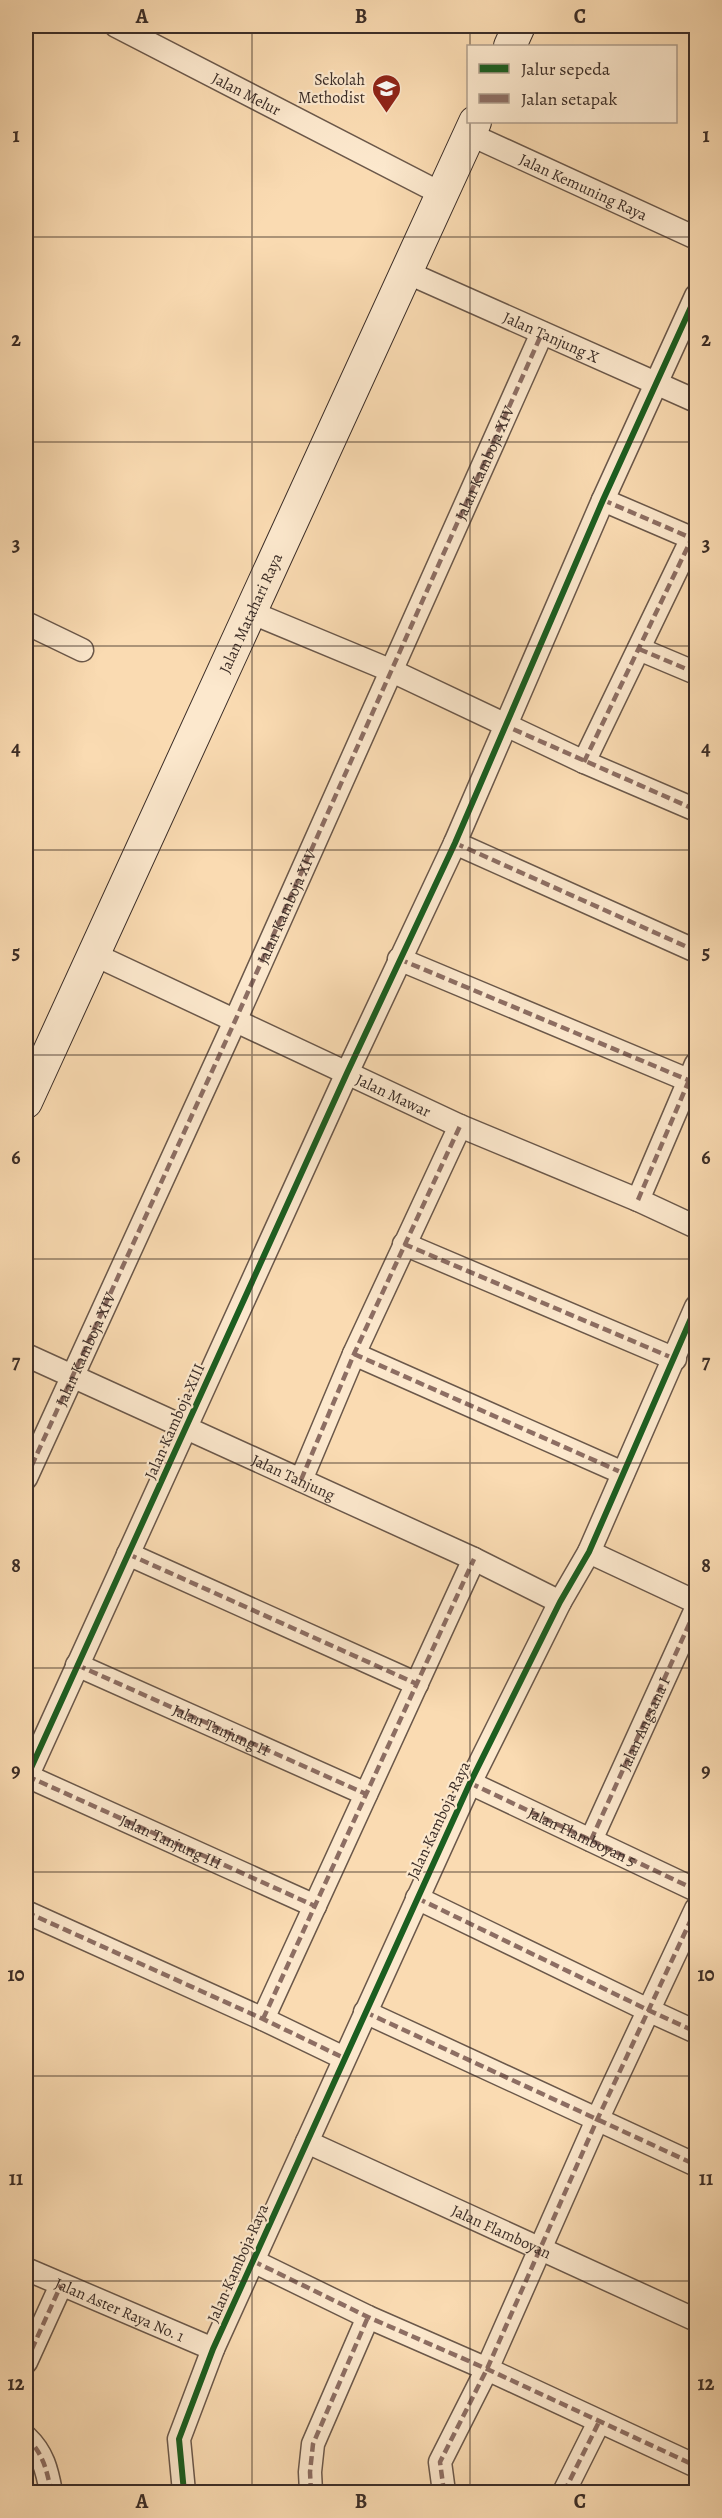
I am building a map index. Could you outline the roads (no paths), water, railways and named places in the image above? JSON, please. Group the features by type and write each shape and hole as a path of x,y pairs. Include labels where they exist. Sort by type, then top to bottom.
{"street":[{"path":"510,45 519,26"},
{"name":"Jalan Melur","path":"122,27 442,194"},
{"name":"Jalan Matahari Raya","path":"26,1102 472,128"},
{"name":"Jalan Kemuning Raya","path":"472,128 696,238"},
{"name":"Jalan Tanjung X","path":"406,272 696,401"},
{"name":"Jalan Kamboja XIII","path":"26,1777 346,1073 455,843 603,500 696,296"},
{"name":"Jalan Kamboja XIV","path":"26,1478 235,1021 542,333"},
{"path":"584,762 694,539 603,500"},
{"path":"250,612 392,671 584,762 696,810"},
{"path":"26,623 82,650"},
{"path":"639,649 696,673"},
{"path":"455,843 696,951"},
{"name":"Jalan Mawar","path":"93,954 460,1126 639,1200 696,1227"},
{"path":"399,959 692,1072 639,1200"},
{"path":"301,1480 354,1354 460,1126"},
{"path":"404,1244 675,1359"},
{"name":"Jalan Kamboja Raya","path":"184,2493 178,2439 213,2349 470,1783 560,1602 589,1552 696,1307"},
{"path":"354,1354 623,1473"},
{"name":"Jalan Tanjung","path":"26,1355 474,1559 560,1602"},
{"path":"589,1552 696,1602"},
{"path":"128,1554 417,1684"},
{"path":"263,2019 474,1559"},
{"name":"Jalan Angsana I","path":"591,1840 696,1609"},
{"name":"Jalan Tanjung II","path":"76,1665 366,1794"},
{"name":"Jalan Tanjung III","path":"26,1777 315,1906"},
{"name":"Jalan Flamboyan 5","path":"470,1783 696,1890"},
{"path":"417,1898 696,2032"},
{"path":"444,2493 440,2462 487,2369 597,2120 696,1909"},
{"path":"26,1912 344,2058"},
{"path":"365,2012 696,2165"},
{"name":"Jalan Flamboyan","path":"307,2142 696,2319"},
{"path":"253,2261 368,2317 487,2369 696,2466"},
{"name":"Jalan Aster Raya No. 1","path":"26,2269 213,2349"},
{"path":"26,2362 62,2285"},
{"path":"311,2493 310,2472 313,2444 368,2317"},
{"path":"564,2493 599,2422"},
{"path":"26,2437 35,2445 46,2465 51,2493"}],"place":[{"name":"Sekolah Methodist","path":"386,114"}]}
